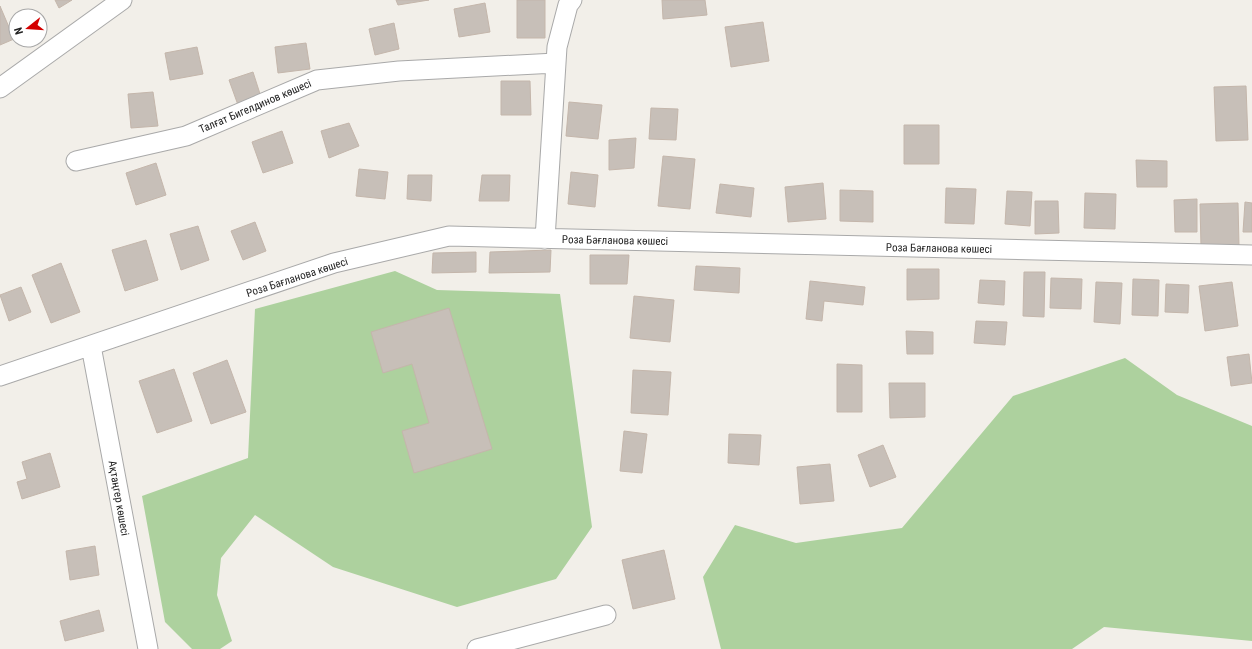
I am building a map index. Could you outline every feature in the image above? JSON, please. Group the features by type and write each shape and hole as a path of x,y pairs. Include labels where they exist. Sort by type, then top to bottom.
{"street":[{"path":"0,88 122,0"},
{"path":"545,239 557,47 568,5 572,0"},
{"name":"Талғат Бигелдинов көшесі","path":"76,161 186,136 316,80 399,71 556,63"},
{"name":"Роза Бағланова көшесі","path":"0,376 341,262 449,236 1252,255"},
{"name":"Ақтаңгер көшесі","path":"91,346 148,649"},
{"path":"477,649 606,615"}],"green space":[{"path":"395,271 437,290 560,294 592,527 556,579 457,607 333,567 255,515 221,558 217,595 232,641 220,649 192,649 165,622 142,496 248,458 255,309"},
{"path":"1125,358 1177,395 1252,426 1252,641 1104,627 1072,649 721,649 703,577 735,525 796,543 902,528 1013,396"}],"building":[{"path":"55,0 72,0 59,8"},
{"path":"396,0 429,0 398,5"},
{"path":"517,0 545,0 545,38 517,38"},
{"path":"662,0 705,0 707,15 663,19"},
{"path":"485,3 490,32 459,37 454,9"},
{"path":"0,6 8,25 8,42 0,45"},
{"path":"763,22 769,61 731,67 725,27"},
{"path":"394,23 399,49 375,55 369,29"},
{"path":"306,43 310,69 278,73 275,47"},
{"path":"197,47 203,74 170,80 165,53"},
{"path":"253,72 261,97 238,105 229,80"},
{"path":"501,81 530,81 531,115 501,115"},
{"path":"1246,86 1248,140 1216,141 1214,87"},
{"path":"153,92 158,126 131,128 128,94"},
{"path":"569,102 602,105 598,139 566,136"},
{"path":"651,108 678,109 676,140 649,139"},
{"path":"349,123 359,146 329,158 321,131"},
{"path":"904,125 939,125 939,164 904,164"},
{"path":"282,131 293,163 263,173 252,142"},
{"path":"636,138 634,168 609,170 609,140"},
{"path":"663,156 695,159 690,209 658,206"},
{"path":"1136,160 1167,161 1167,187 1137,187"},
{"path":"156,163 166,195 136,205 126,173"},
{"path":"359,169 388,172 385,199 356,196"},
{"path":"571,172 598,175 595,207 568,204"},
{"path":"408,175 432,175 431,201 407,199"},
{"path":"482,175 510,175 509,201 479,201"},
{"path":"823,183 826,219 788,222 785,187"},
{"path":"720,184 754,188 751,217 716,213"},
{"path":"946,188 976,189 974,224 945,223"},
{"path":"840,190 873,191 873,222 840,221"},
{"path":"1007,191 1032,192 1030,226 1005,224"},
{"path":"1085,193 1116,194 1115,229 1084,228"},
{"path":"1197,199 1197,232 1175,232 1174,200"},
{"path":"1035,201 1058,201 1059,233 1035,234"},
{"path":"1245,202 1252,203 1252,232 1243,232"},
{"path":"1238,203 1239,246 1201,247 1200,204"},
{"path":"255,222 266,251 243,260 231,231"},
{"path":"198,226 209,260 181,270 170,234"},
{"path":"146,240 158,280 125,291 112,250"},
{"path":"551,250 550,272 489,273 490,252"},
{"path":"476,252 476,272 432,273 433,253"},
{"path":"590,255 629,255 627,284 590,284"},
{"path":"61,263 80,312 51,323 32,275"},
{"path":"696,266 740,268 739,293 694,290"},
{"path":"907,269 939,269 939,299 907,300"},
{"path":"1024,272 1045,272 1044,317 1023,316"},
{"path":"1051,278 1082,279 1081,309 1050,308"},
{"path":"1133,279 1159,280 1158,316 1132,315"},
{"path":"980,280 1005,281 1004,305 978,303"},
{"path":"810,281 865,287 863,305 824,301 822,321 806,319"},
{"path":"1096,282 1122,283 1120,324 1094,322"},
{"path":"1232,282 1238,326 1205,331 1199,286"},
{"path":"1166,284 1189,285 1188,313 1165,312"},
{"path":"21,287 31,312 9,321 0,295"},
{"path":"634,296 674,300 670,342 630,338"},
{"path":"449,308 492,449 414,473 402,431 429,423 412,364 383,373 371,332"},
{"path":"976,321 1007,322 1005,345 974,343"},
{"path":"906,331 933,332 933,354 907,354"},
{"path":"1249,354 1252,383 1231,386 1227,357"},
{"path":"227,360 246,412 211,424 193,373"},
{"path":"837,364 862,365 862,412 837,412"},
{"path":"174,369 192,421 157,433 139,381"},
{"path":"633,370 671,372 668,415 631,413"},
{"path":"889,383 925,383 925,417 890,418"},
{"path":"624,431 647,434 642,473 620,471"},
{"path":"729,434 761,435 759,465 728,463"},
{"path":"883,445 896,477 870,487 858,455"},
{"path":"50,453 60,487 22,499 17,482 27,479 22,462"},
{"path":"830,464 834,501 800,504 797,467"},
{"path":"95,546 99,575 70,580 66,551"},
{"path":"664,550 675,599 633,609 622,560"},
{"path":"99,610 104,631 65,641 60,621"}]}
